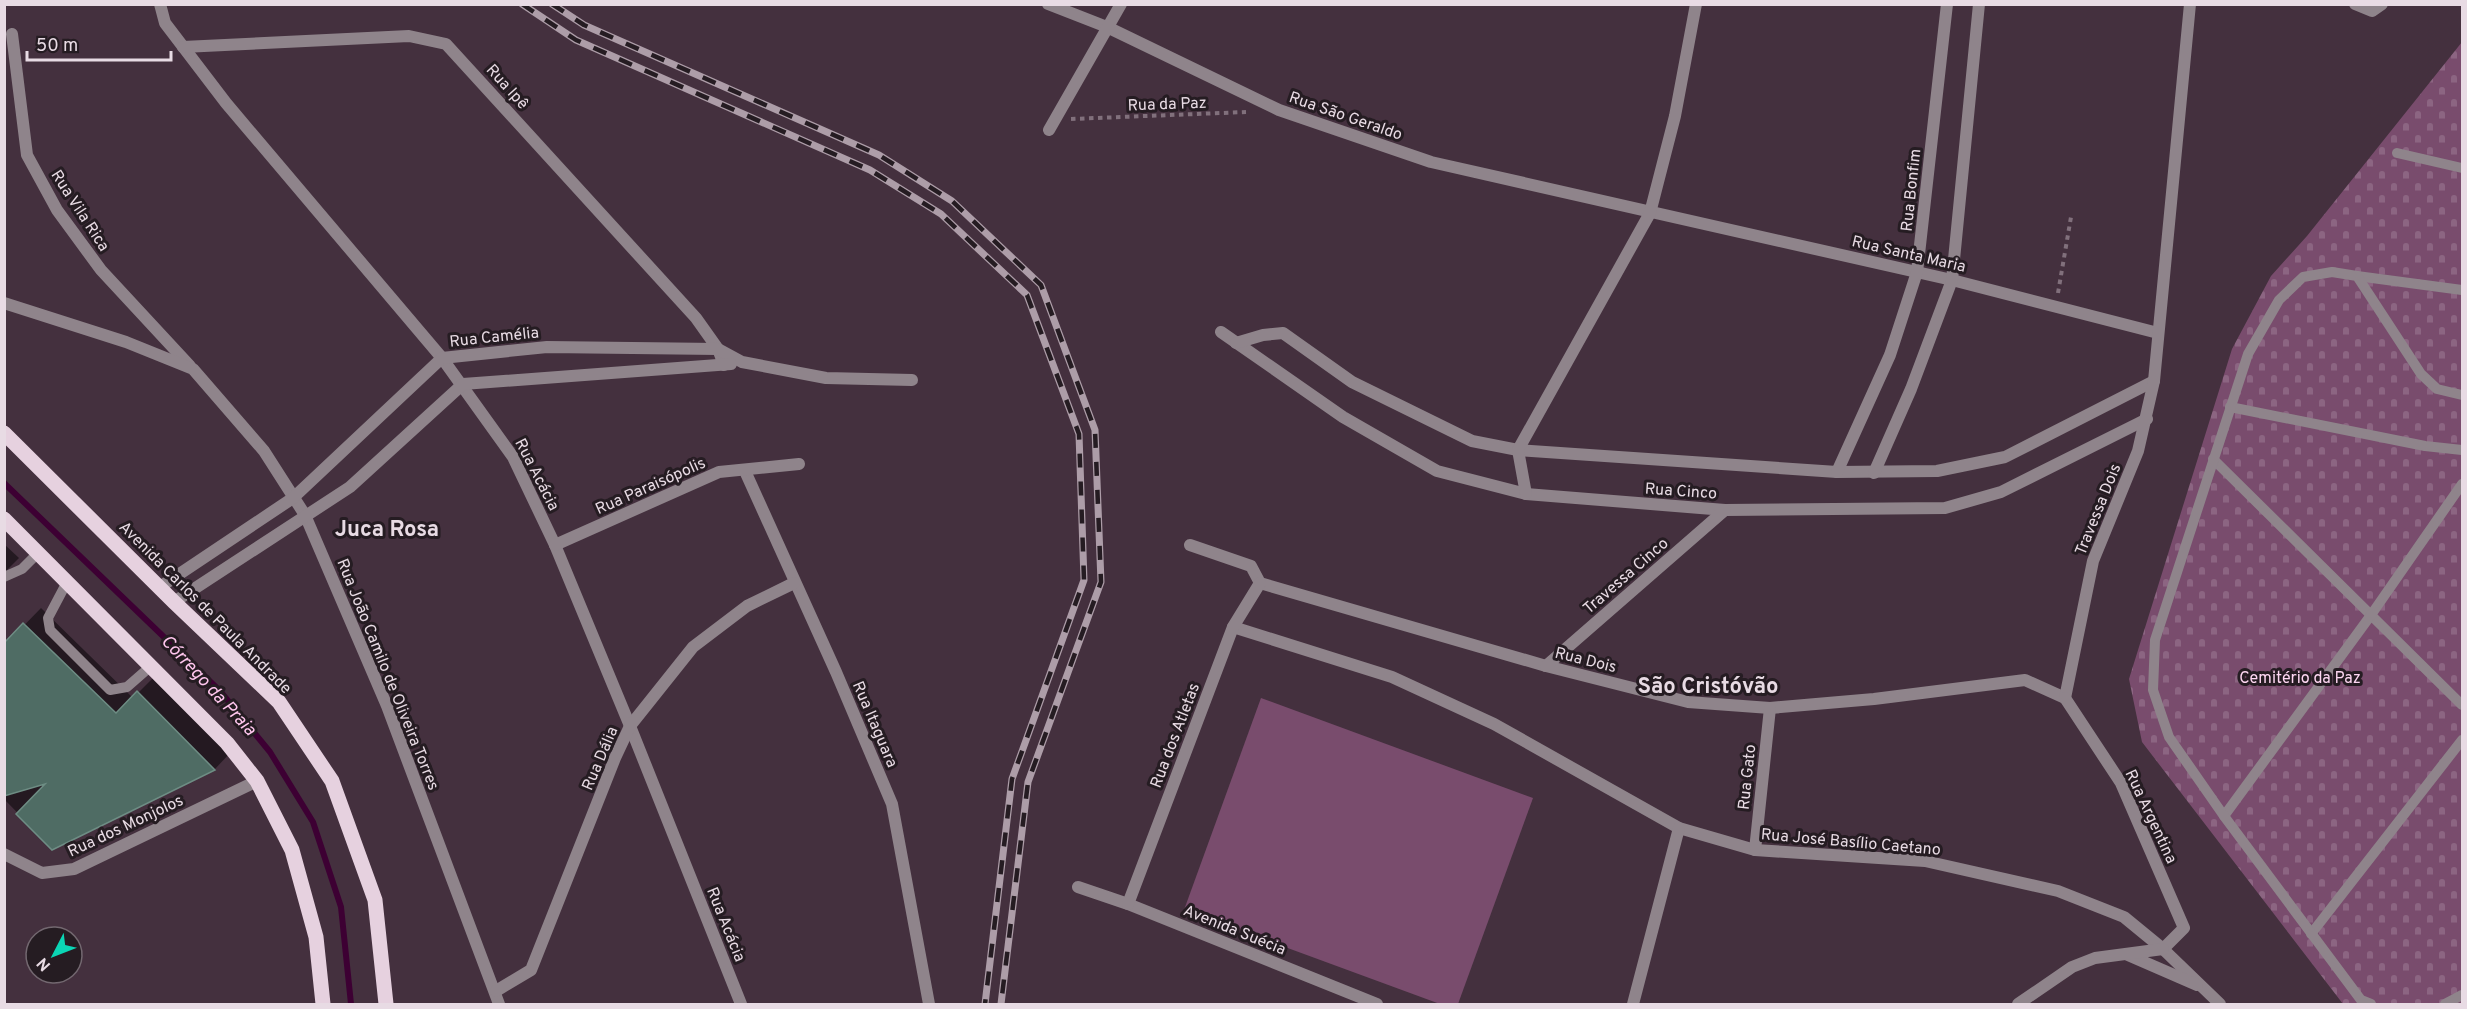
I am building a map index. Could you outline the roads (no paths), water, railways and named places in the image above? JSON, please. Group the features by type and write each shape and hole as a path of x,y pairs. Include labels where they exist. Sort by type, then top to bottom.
{"main road":[{"name":"Avenida Carlos de Paula Andrade","path":"4,433 174,602 279,702 333,781 375,900 386,1005"},
{"path":"4,519 227,743 257,781 292,850 316,937 323,1005"}],"street":[{"name":"Rua Acácia","path":"160,4 165,23 226,103 442,358 513,456 555,545 741,1005"},
{"name":"Rua São Geraldo","path":"1048,4 1107,27 1279,110 1431,162 1650,213"},
{"path":"1052,125 1120,4"},
{"path":"1526,494 1518,450 1650,213 1675,116 1696,4"},
{"name":"Rua Bonfim","path":"1837,472 1890,356 1917,272 1947,4"},
{"path":"1874,473 1911,389 1952,280 1979,4"},
{"name":"Travessa Dois","path":"2065,698 2093,561 2138,451 2154,381 2190,4"},
{"path":"2355,4 2372,11 2382,4"},
{"name":"Rua Vila Rica","path":"12,34 27,155 57,210 101,270 193,369"},
{"name":"Rua Ipê","path":"183,47 409,36 446,44 696,318 718,349 724,365 742,362"},
{"name":"Rua Santa Maria","path":"1650,213 1758,235 1952,280 2158,333"},
{"name":"Rua João Camilo de Oliveira Torres","path":"4,303 126,342 193,369 264,451 305,515 387,706 500,1005"},
{"name":"Rua Cinco","path":"1221,333 1343,417 1437,471 1526,494 1725,510 1945,508 2001,492 2146,419"},
{"name":"Rua Cinco","path":"1236,343 1263,335 1283,333 1352,382 1472,441 1518,450 1837,472 1937,471 2005,457 2154,381"},
{"name":"Rua Camélia","path":"160,587 293,498 442,358 547,347 718,349"},
{"name":"Rua Ipê","path":"718,349 742,362 826,378 912,380"},
{"path":"174,602 350,487 463,384 724,365"},
{"name":"Rua Paraisópolis","path":"555,545 719,472 799,464"},
{"name":"Rua Itaguara","path":"745,471 836,672 892,804 929,1005"},
{"name":"Travessa Cinco","path":"1546,666 1725,510"},
{"path":"1190,545 1251,566 1260,583"},
{"name":"Rua Dália","path":"496,991 531,970 630,726 693,647 747,606 794,583"},
{"name":"Rua Dois","path":"1260,583 1546,666 1688,702 1770,708 1874,699 2025,680 2065,698"},
{"name":"Rua dos Atletas","path":"1128,904 1233,627 1260,583"},
{"name":"Rua José Basílio Caetano","path":"1233,627 1392,677 1494,724 1679,828 1755,850 1925,861 2058,891 2124,917 2206,988 2220,1005"},
{"name":"Rua Argentina","path":"2065,698 2121,783 2184,928 2163,949"},
{"name":"Rua Gato","path":"1755,850 1770,708"},
{"name":"Rua dos Monjolos","path":"4,854 42,873 74,869 257,781"},
{"path":"1633,1005 1679,828"},
{"name":"Avenida Suécia","path":"1078,887 1128,904 1377,1005"},
{"path":"2018,1005 2072,967 2095,958 2163,949"},
{"path":"2127,954 2206,988"}],"lane":[{"path":"2397,153 2463,168"},
{"path":"2371,1005 2361,1000 2311,934 2169,737 2153,690 2156,640 2248,354 2279,300 2303,277 2332,272 2463,291"},
{"path":"2357,276 2421,374 2437,389 2463,395"},
{"path":"2230,406 2425,446 2463,450"},
{"path":"2213,459 2463,705"},
{"path":"2224,816 2371,615 2463,484"},
{"path":"4,577 22,569 38,553"},
{"path":"67,582 48,618 50,630 110,690 128,687 151,666"},
{"path":"2311,934 2463,740"},
{"path":"2445,1005 2463,995"}],"waterway":[{"name":"Córrego da Praia","path":"4,483 220,691 270,752 313,822 341,907 351,1004"}],"railway":[{"path":"522,4 576,40 870,170 941,214 1027,295 1079,434 1084,580 1012,779 985,1004"},
{"path":"552,4 584,25 879,155 952,201 1041,285 1095,430 1101,582 1028,782 1001,1004"}],"district":[{"name":"Juca Rosa","path":"387,528"},
{"name":"São Cristóvão","path":"1708,685"}],"park label":[{"name":"Cemitério da Paz","path":"2300,677"}]}
